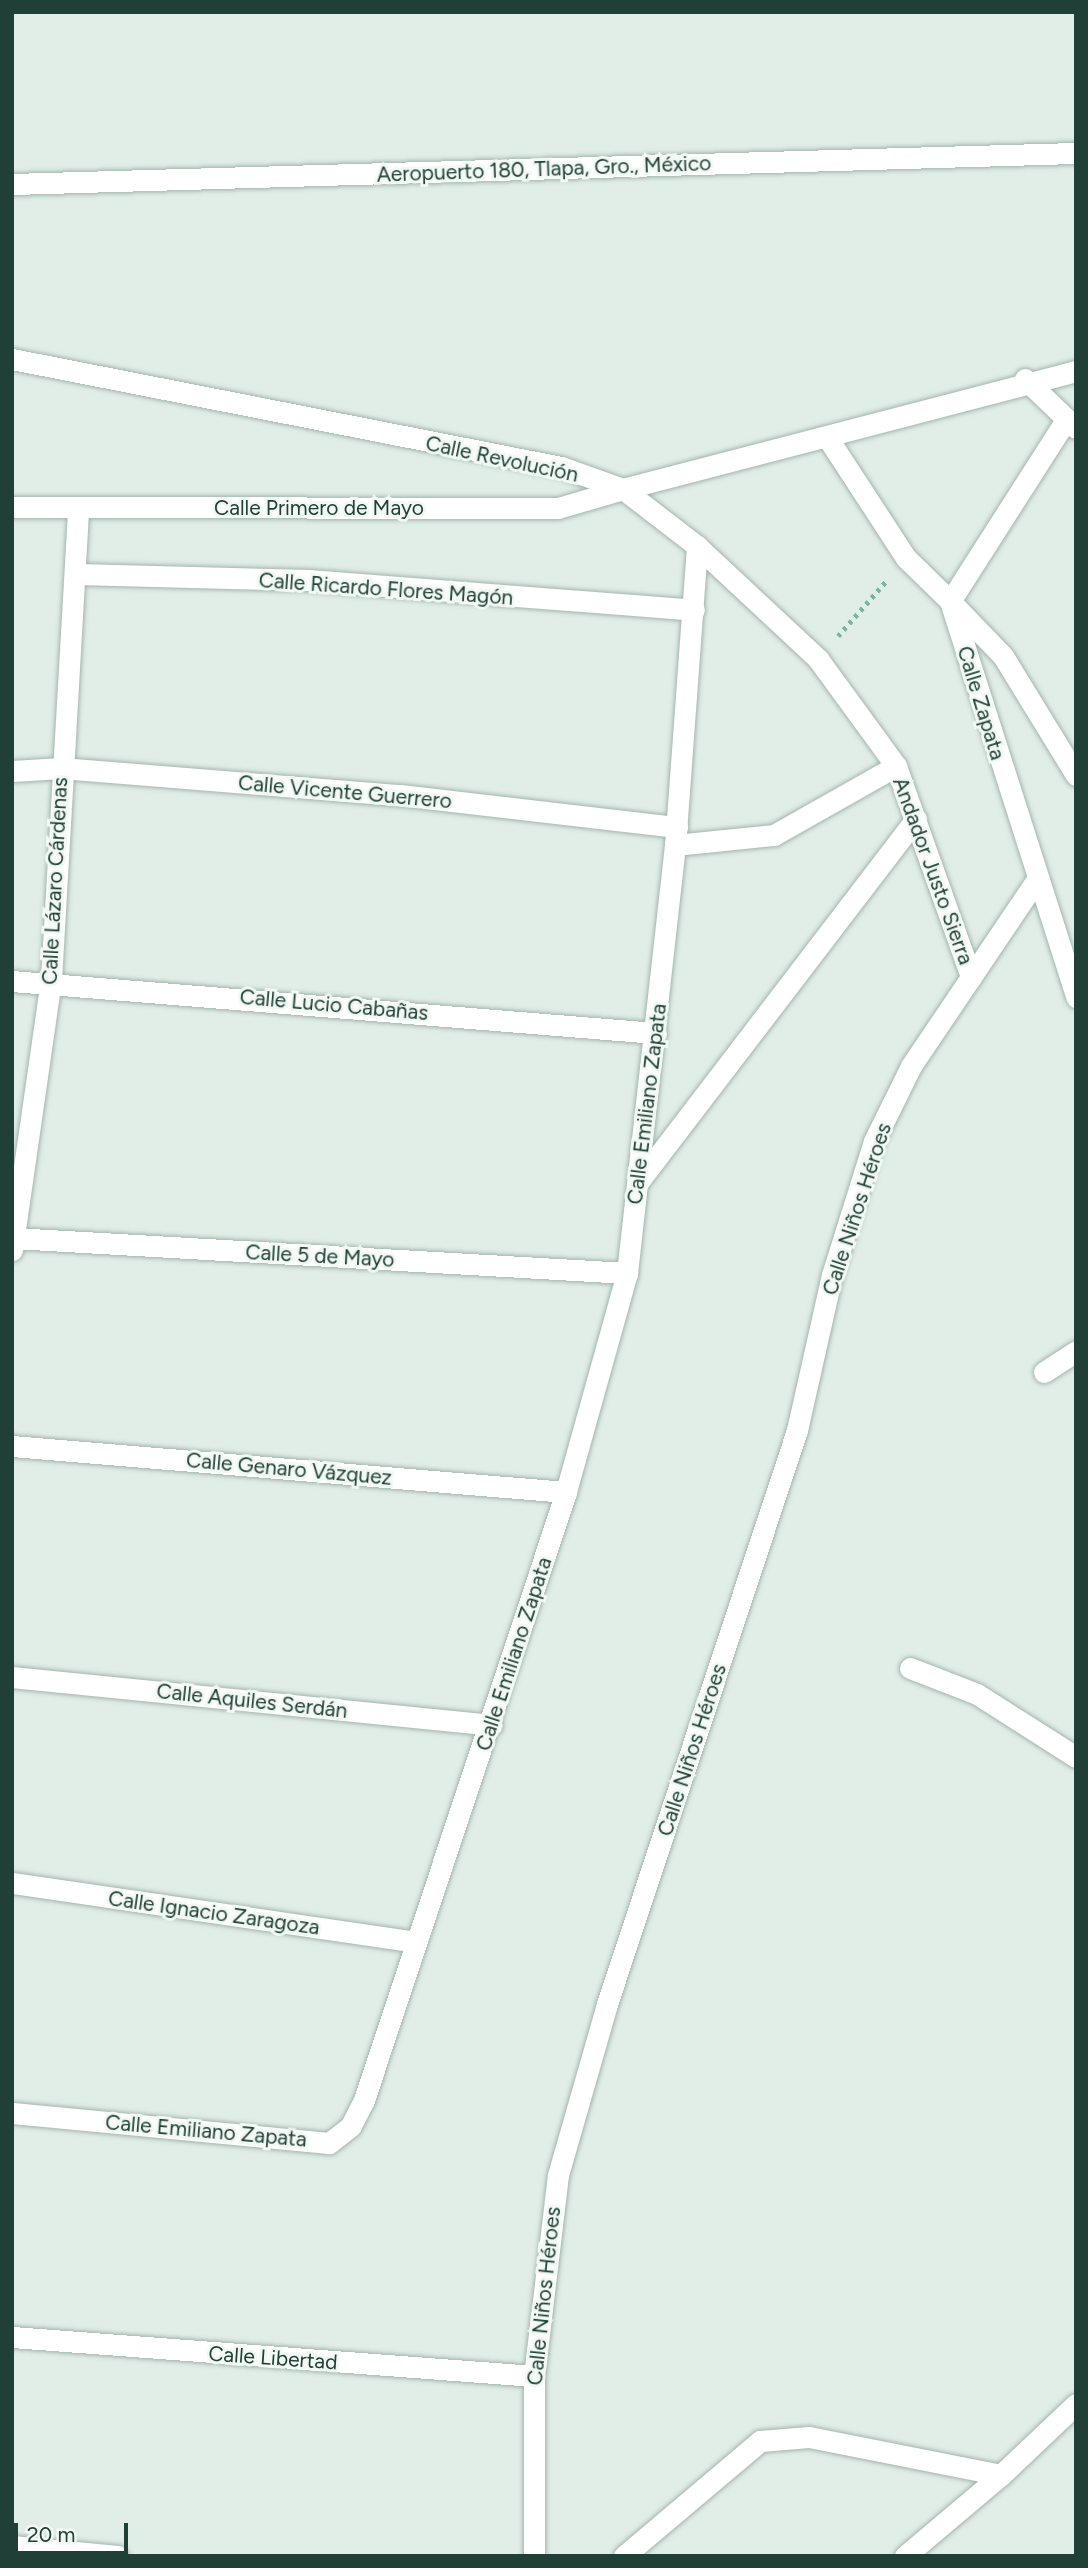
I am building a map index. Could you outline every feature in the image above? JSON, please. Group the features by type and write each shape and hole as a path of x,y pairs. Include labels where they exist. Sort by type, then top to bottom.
{"street":[{"name":"Aeropuerto 180, Tlapa, Gro., México","path":"12,184 1076,153"},
{"name":"Calle Revolución","path":"12,359 561,467 623,489"},
{"path":"623,489 829,440 1025,379 1076,370"},
{"path":"1025,379 1070,426 950,601 1003,656 1076,775"},
{"name":"Calle Zapata","path":"829,440 906,558 950,601 1035,882 1076,998"},
{"path":"623,489 697,546 694,610"},
{"name":"Calle Primero de Mayo","path":"12,507 78,510 558,508 623,489"},
{"name":"Calle Lázaro Cárdenas","path":"13,1244 15,1200 51,980 61,768 77,574 78,510"},
{"name":"Andador Justo Sierra","path":"697,546 818,659 895,766 971,977"},
{"name":"Calle Ricardo Flores Magón","path":"77,574 308,580 694,610"},
{"name":"Calle Emiliano Zapata","path":"12,2112 329,2143 351,2126 364,2100 492,1725 566,1492 627,1273 676,836 694,610"},
{"name":"Andador Justo Sierra","path":"676,836 774,835 895,766"},
{"name":"Calle Vicente Guerrero","path":"12,771 61,768 400,795 676,836"},
{"path":"638,1183 916,819"},
{"name":"Calle Niños Héroes","path":"534,2556 534,2376 558,2175 607,2004 797,1430 832,1275 874,1141 911,1066 1035,882"},
{"name":"Calle Lucio Cabañas","path":"12,981 51,980 656,1033"},
{"name":"Calle 5 de Mayo","path":"13,1244 627,1273"},
{"path":"1044,1372 1076,1351"},
{"name":"Calle Genaro Vázquez","path":"12,1446 566,1492"},
{"path":"910,1668 977,1694 1076,1757"},
{"name":"Calle Aquiles Serdán","path":"12,1677 492,1725"},
{"name":"Calle Ignacio Zaragoza","path":"12,1883 416,1942"},
{"name":"Calle Libertad","path":"12,2337 534,2376"},
{"path":"905,2556 1002,2474 1076,2404"},
{"path":"624,2556 760,2441 786,2435 1002,2474"},
{"path":"12,2546 118,2556"}],"path":[{"path":"818,659 906,558"}]}
